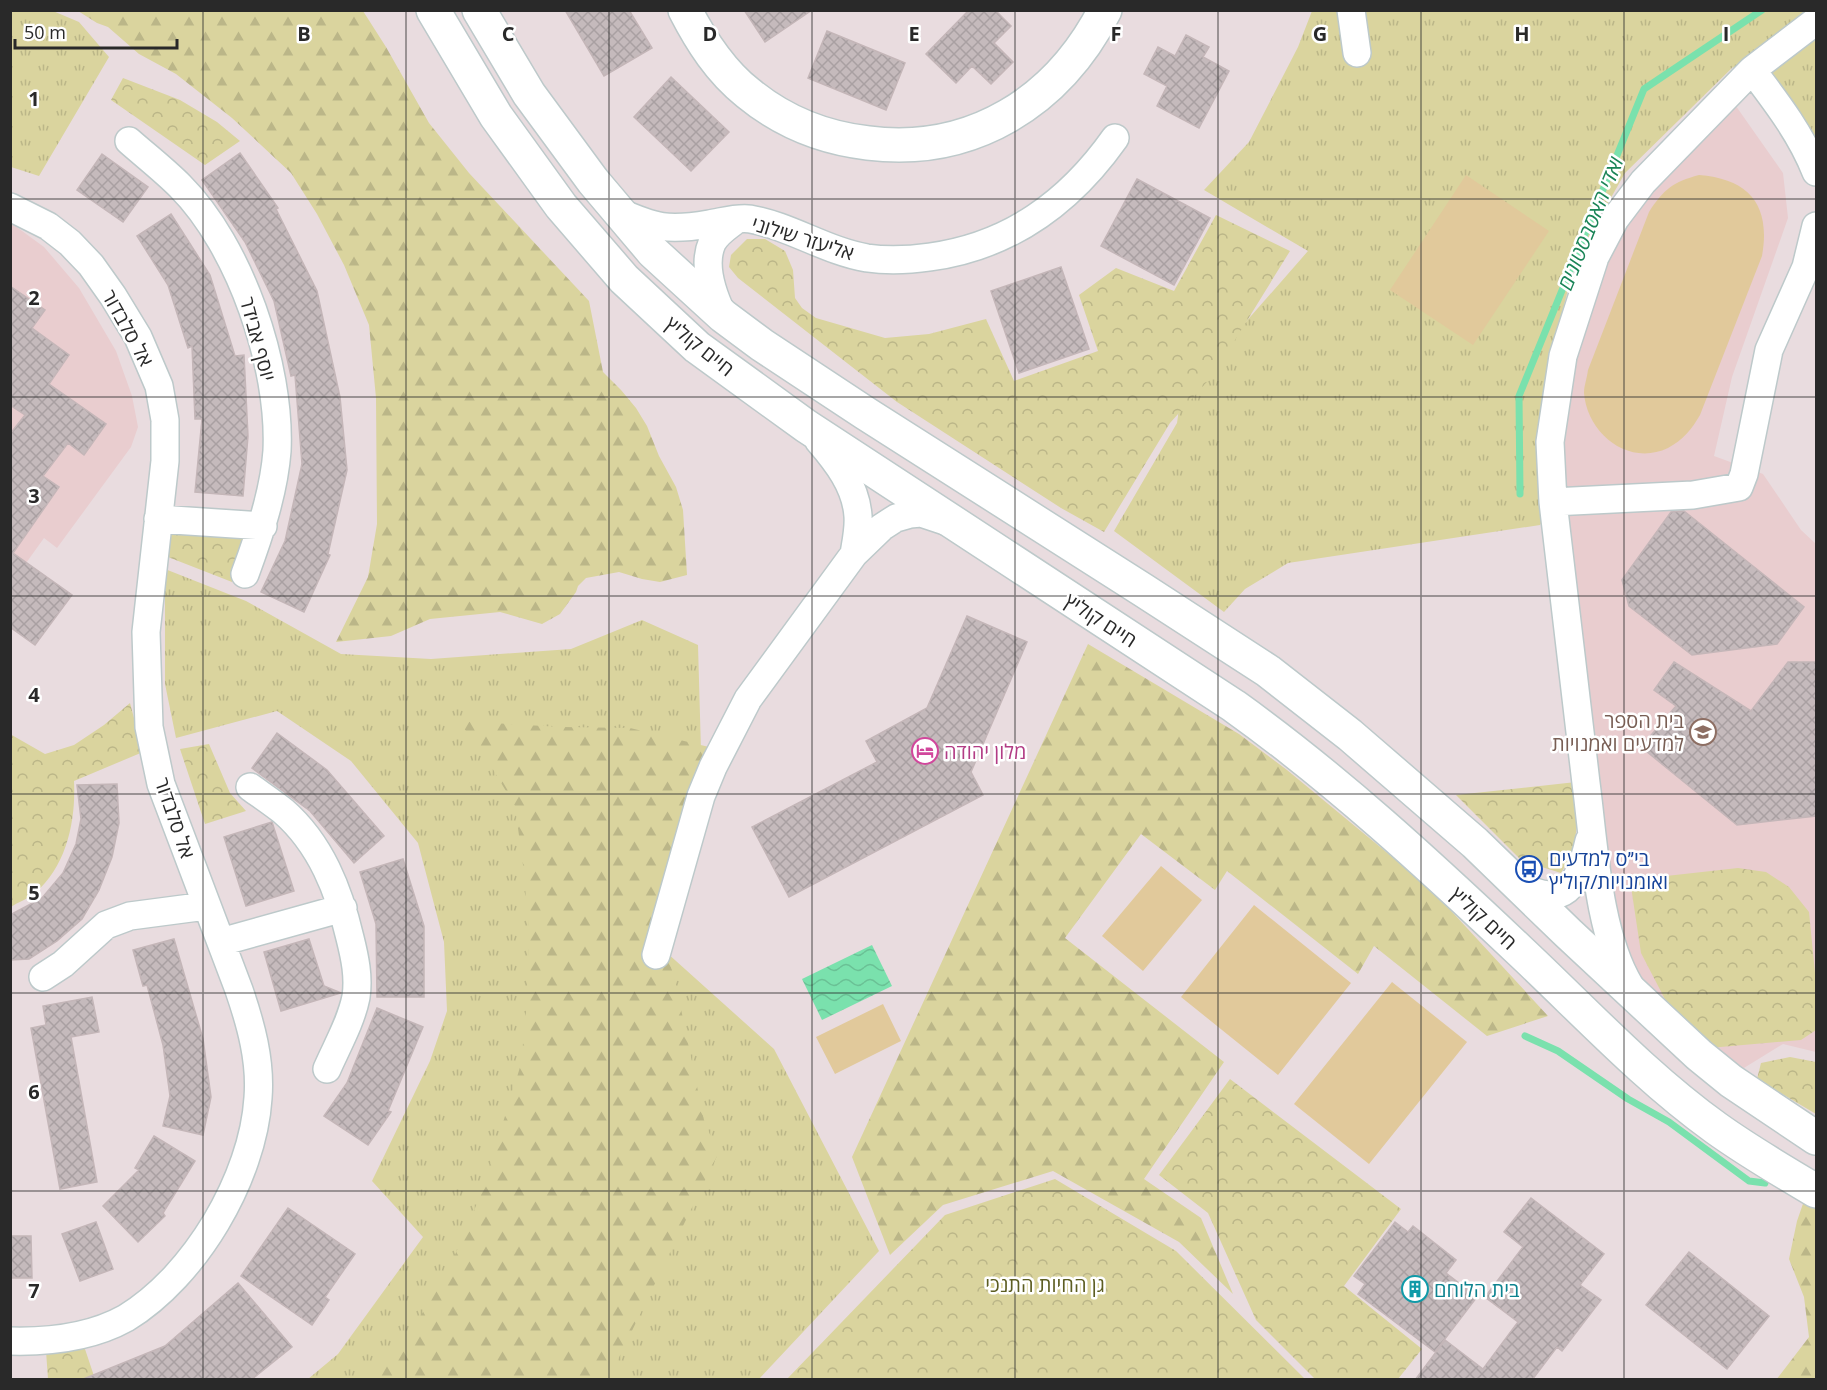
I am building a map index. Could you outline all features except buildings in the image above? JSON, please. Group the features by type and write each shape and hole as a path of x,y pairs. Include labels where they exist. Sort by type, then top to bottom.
{"main road":[{"name":"חיים קוליץ","path":"434,10 496,116 561,206 624,279 697,347 806,426 1234,706 1273,734 1344,792 1436,873 1679,1098 1740,1144 1816,1191"},
{"name":"חיים קוליץ","path":"479,10 529,94 592,181 653,252 723,316 762,345 865,413 1268,671 1309,702 1475,843 1699,1055 1731,1081 1816,1138"},
{"path":"685,10 712,56 748,93 776,112 811,130 843,140 892,146 933,144 978,131 1008,116 1034,99 1056,80 1078,53 1105,10"}],"street":[{"path":"1351,10 1358,53"},
{"path":"1636,996 1625,977 1610,941 1598,875 1553,502 1551,442 1563,356 1595,257 1615,219 1643,182 1752,70 1816,21"},
{"path":"1752,70 1787,116 1806,146 1816,172"},
{"name":"אליעזר שילוני","path":"617,211 648,225 673,229 747,219 763,222 839,251 867,258 904,261 975,248 1008,235 1039,217 1097,164 1115,138"},
{"name":"יוסף אבידר","path":"129,141 181,187 207,218 249,297 261,336 277,420 276,452 263,526 244,574"},
{"name":"אל סלבדור","path":"10,207 48,226 70,243 91,265 138,337 159,386 165,420 165,461 146,632 149,727 161,784 250,1023 258,1062 258,1097 254,1133 240,1173 227,1202 201,1244 174,1277 125,1318 98,1329 64,1338 33,1342 10,1341"},
{"name":"אליעזר שילוני","path":"723,316 713,297 708,259 712,243 720,232 736,220"},
{"path":"1553,502 1693,495 1739,488 1744,474 1769,350 1806,267 1816,226"},
{"path":"806,426 837,463 854,496 858,516 854,554"},
{"path":"656,955 701,796 713,767 748,699 854,554 882,527 896,518 921,513 960,528"},
{"path":"158,519 263,526"},
{"path":"250,787 285,812 308,839 329,871 343,909 357,976 356,998 327,1069"},
{"path":"1512,880 1535,892 1558,894 1567,891 1580,873 1592,828"},
{"path":"43,977 63,964 106,926 130,916 207,906"},
{"path":"221,942 343,909"}],"shaded area":[{"name":"בית הספר למדעים ואמנויות","path":"1731,99 1783,173 1788,218 1732,377 1714,456 1763,474 1801,530 1816,544 1816,1052 1783,1044 1739,1071 1646,991 1612,919 1558,481 1569,356 1600,264 1641,193"},
{"path":"1466,175 1549,231 1473,345 1390,290"},
{"path":"1699,175 1732,182 1753,198 1763,223 1762,256 1697,420 1683,438 1668,448 1653,453 1638,453 1612,443 1601,433 1587,408 1584,388 1588,370 1649,212 1670,188 1682,180"},
{"path":"11,223 44,247 79,288 116,351 132,396 138,427 131,447 57,548 44,538 11,584"},
{"path":"1161,866 1202,900 1143,971 1102,936"},
{"path":"1254,905 1351,983 1278,1075 1181,997"},
{"path":"1392,982 1467,1042 1369,1164 1294,1104"},
{"path":"883,1004 901,1041 835,1074 816,1037"}],"green space":[{"path":"10,11 53,11 79,22 109,57 39,176 11,167"},
{"path":"78,11 363,11 429,123 469,173 589,301 603,372 636,408 676,487 683,510 687,575 660,582 619,572 586,578 578,586 560,614 542,624 500,612 430,619 391,636 336,642 368,577 377,524 376,398 369,325 344,265 317,214 291,173 232,118 176,74 139,54 108,27"},
{"path":"1312,11 1816,11 1816,174 1733,67 1625,173 1575,261 1546,379 1553,502 1540,525 1288,563 1245,589 1224,612 1114,531 1177,423 1181,396 1308,251 1204,190 1249,142 1298,47"},
{"path":"123,78 180,100 217,122 240,141 205,165 111,100"},
{"path":"1216,215 1290,251 1214,374 1170,423 1104,532 1061,508 897,402 738,278 729,267 731,255 747,239 765,239 785,251 793,270 795,298 802,308 816,318 885,338 929,334 986,319 1014,381 1098,351 1079,295 1116,268 1174,291"},
{"path":"168,530 246,539 232,582 168,557"},
{"path":"165,569 246,601 341,654 431,659 571,649 642,620 698,645 701,751 666,952 774,1049 879,1251 759,1379 308,1379 338,1354 423,1237 372,1181 430,1061 447,1011 444,942 418,843 351,761 277,711 176,738 165,684"},
{"path":"1088,644 1239,734 1287,770 1431,889 1548,1016 1487,1036 1374,946 1358,974 1227,871 1215,890 1141,834 1065,938 1224,1062 1144,1179 1201,1218 1233,1294 1179,1242 1053,1171 943,1205 890,1255 852,1157"},
{"path":"130,703 143,752 74,781 71,826 55,870 35,893 11,907 10,734 45,754 74,745 104,725"},
{"path":"458,721 561,727 630,728 709,747 661,935 675,980 704,1120 718,1154 608,1380 371,1380 391,1358 428,1305 455,1255 481,1194 521,1064 527,1002 529,930 515,806 482,751"},
{"path":"209,744 230,793 246,811 205,824 180,749"},
{"path":"1576,782 1575,839 1568,861 1561,873 1522,861 1456,795"},
{"path":"1738,868 1766,872 1789,887 1809,912 1816,983 1816,1030 1801,1040 1709,1048 1669,1007 1641,953 1630,880"},
{"path":"1790,1057 1816,1062 1816,1114 1757,1079 1761,1063"},
{"path":"1230,1079 1401,1209 1344,1286 1422,1349 1398,1379 1315,1379 1256,1320 1208,1213 1159,1175"},
{"name":"גן החיות התנכי","path":"1055,1179 1176,1251 1305,1379 787,1379 945,1215"},
{"path":"1805,1198 1816,1204 1816,1379 1776,1380 1809,1337 1804,1297 1789,1259 1797,1221"},
{"path":"84,1346 95,1379 48,1379 46,1351"}],"water":[{"path":"872,945 892,986 822,1020 802,979"}],"waterway":[{"name":"ואדי האסבסטונים","path":"1520,494 1519,396 1644,89 1762,10"},
{"path":"1525,1036 1558,1051 1628,1099 1669,1122 1749,1181 1765,1183"}],"place":[{"name":"בית הספר למדעים ואמנויות","path":"1703,732"},
{"name":"מלון יהודה","path":"925,751"},
{"name":"בי״ס למדעים ואומנויות/קוליץ","path":"1529,869"},
{"name":"בית הלוחם","path":"1415,1289"}]}
